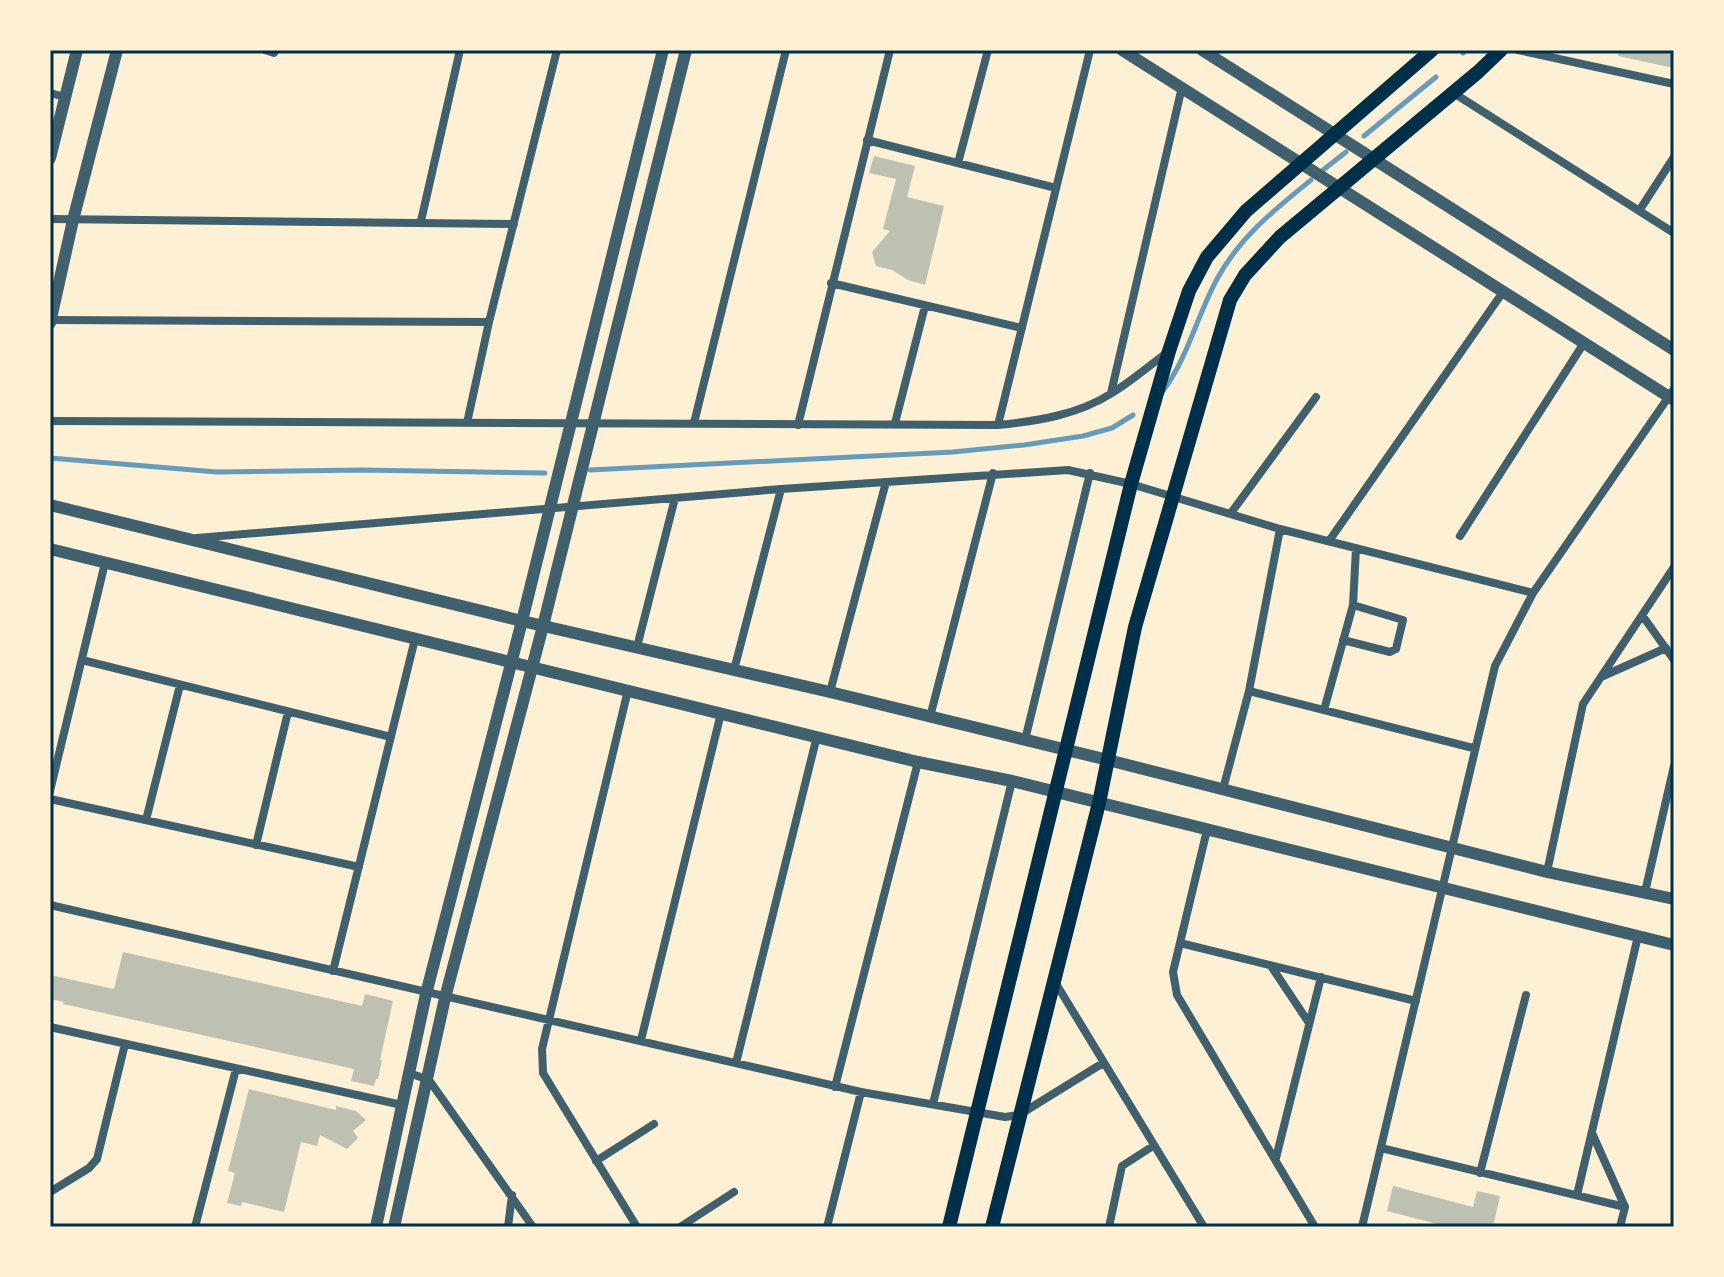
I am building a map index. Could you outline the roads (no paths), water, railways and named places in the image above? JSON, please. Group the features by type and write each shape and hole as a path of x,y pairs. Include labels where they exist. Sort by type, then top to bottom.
{"main road":[{"path":"949,1227 1131,484 1189,291 1207,257 1246,211 1432,50"},
{"path":"992,1227 1099,803 1135,627 1230,300 1261,256 1501,50"}],"street":[{"path":"50,158 54,122 65,97 77,50"},
{"path":"117,50 50,322 489,322"},
{"path":"265,50 274,53 275,50"},
{"path":"421,221 460,50"},
{"path":"467,423 557,50"},
{"path":"376,1227 426,994 663,50"},
{"path":"394,1227 445,998 543,626 686,50"},
{"path":"694,423 786,50"},
{"path":"798,425 890,50"},
{"path":"958,163 988,50"},
{"path":"998,425 1090,50"},
{"path":"1122,50 1584,343 1672,395 1533,593 1495,666 1473,748 1362,1227"},
{"path":"1202,50 1674,350"},
{"path":"1518,50 1674,84"},
{"path":"1111,394 1182,86"},
{"path":"1452,92 1674,233"},
{"path":"50,93 65,97"},
{"path":"867,140 1056,188"},
{"path":"1639,211 1674,157"},
{"path":"635,160 657,166"},
{"path":"50,219 514,224"},
{"path":"831,283 1022,328"},
{"path":"1329,541 1503,292"},
{"path":"895,423 925,306"},
{"path":"1460,536 1584,343"},
{"path":"50,421 998,425 1043,420 1084,407 1111,394 1169,351"},
{"path":"1231,513 1316,397"},
{"path":"184,539 781,489 1068,470 1131,484 1280,529 1533,593"},
{"path":"930,717 993,473"},
{"path":"1025,740 1090,473"},
{"path":"830,692 886,482"},
{"path":"734,670 781,489"},
{"path":"637,647 675,498"},
{"path":"50,505 1108,760 1547,872 1674,899"},
{"path":"1223,789 1249,691 1280,529"},
{"path":"1324,710 1353,605 1356,548"},
{"path":"50,549 918,762 1012,781 1674,945"},
{"path":"50,791 105,563"},
{"path":"1547,872 1583,704 1674,567"},
{"path":"1343,640 1394,651 1403,620 1353,605"},
{"path":"1642,615 1674,660"},
{"path":"333,971 415,639"},
{"path":"1601,677 1666,648"},
{"path":"82,660 391,737"},
{"path":"146,820 180,685"},
{"path":"628,690 542,1049 543,1073 637,1227"},
{"path":"1249,691 1473,748"},
{"path":"256,845 288,712"},
{"path":"641,1040 721,713"},
{"path":"736,1063 817,736"},
{"path":"835,1087 918,762"},
{"path":"1645,892 1674,766"},
{"path":"933,1104 1012,781"},
{"path":"50,799 359,867"},
{"path":"1207,830 1173,972 1177,995 1315,1227"},
{"path":"50,905 835,1087 977,1113 1005,1117 1019,1115 1103,1063"},
{"path":"1577,1195 1638,936"},
{"path":"1180,943 1416,1001"},
{"path":"1271,965 1309,1023"},
{"path":"1276,1158 1321,977"},
{"path":"1055,981 1204,1227"},
{"path":"1480,1173 1526,995"},
{"path":"50,1027 402,1105"},
{"path":"50,1192 89,1168 97,1159 125,1044"},
{"path":"195,1227 236,1069"},
{"path":"409,1073 429,1080 533,1227"},
{"path":"827,1227 861,1092"},
{"path":"596,1161 654,1124"},
{"path":"1592,1132 1625,1207 1620,1227"},
{"path":"1109,1227 1122,1166 1153,1146"},
{"path":"1381,1148 1625,1207"},
{"path":"680,1227 734,1192"},
{"path":"508,1227 512,1195"}],"waterway":[{"path":"1463,53 1466,50"},
{"path":"1364,136 1436,77"},
{"path":"1323,170 1346,152"},
{"path":"1163,391 1226,264 1259,225 1311,180"},
{"path":"590,470 953,452 1024,445 1083,436 1112,428 1133,415"},
{"path":"50,458 217,472 362,470 545,473"}]}
